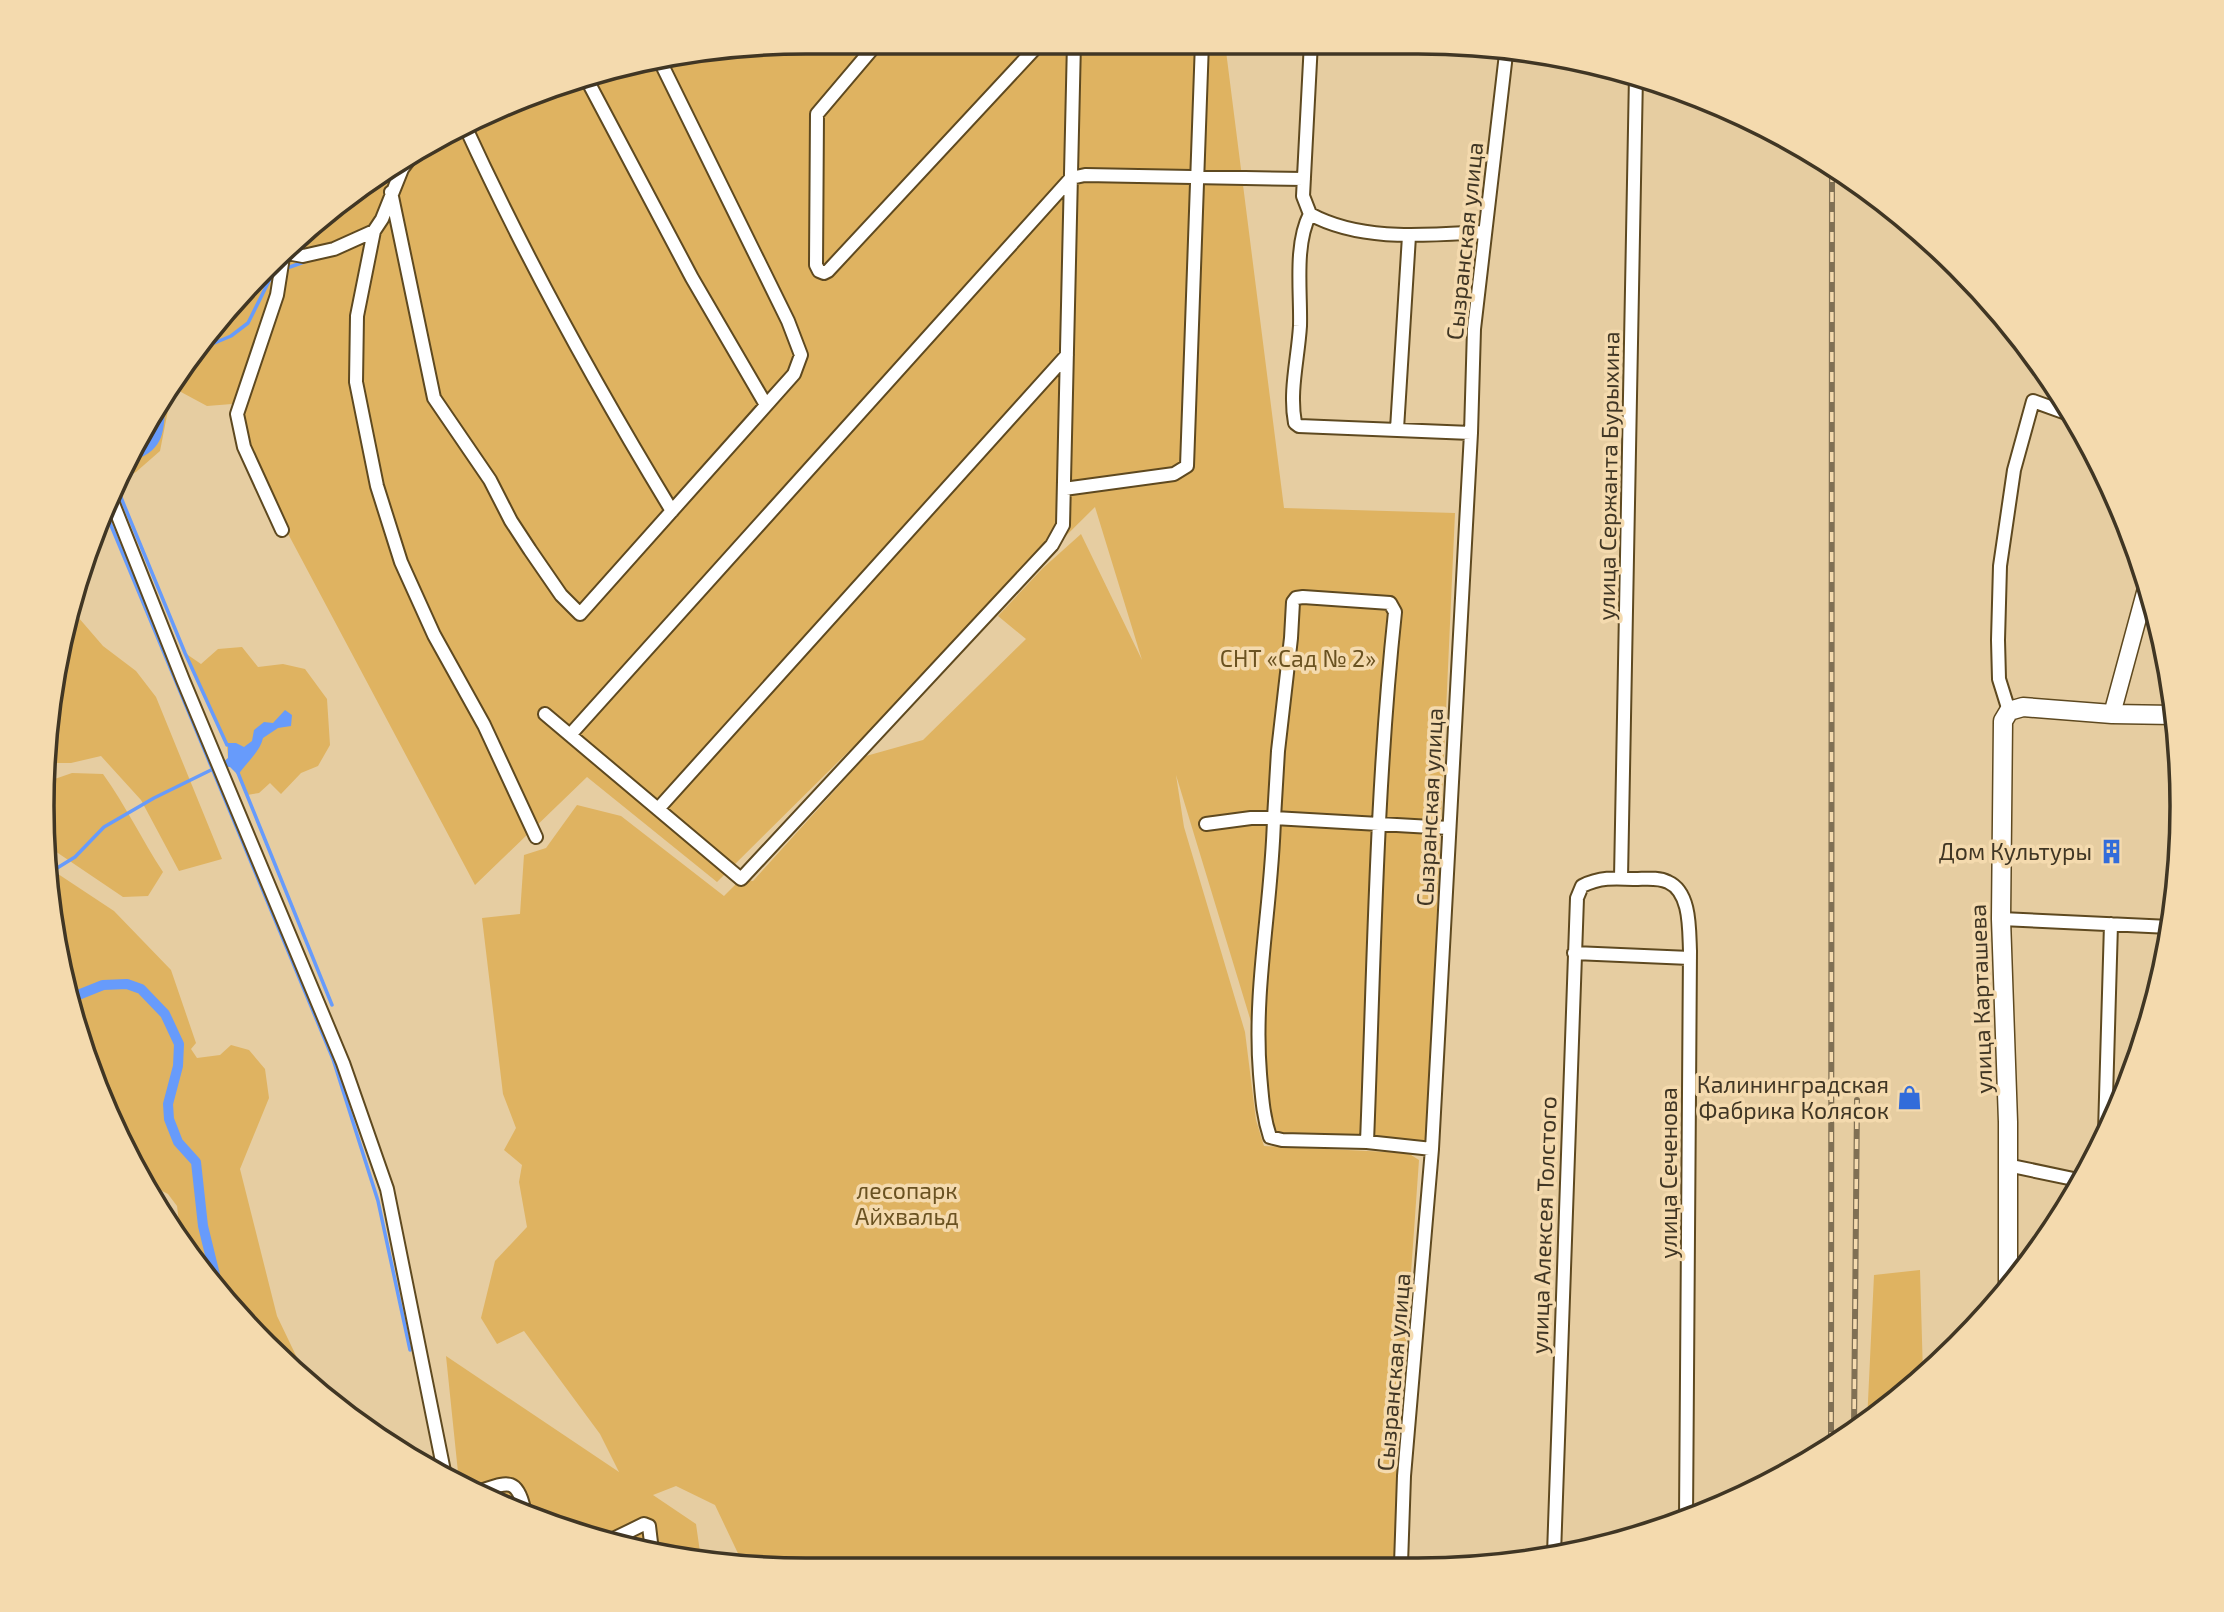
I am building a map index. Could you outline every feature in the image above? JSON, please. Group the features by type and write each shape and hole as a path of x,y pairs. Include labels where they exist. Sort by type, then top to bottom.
{"main road":[{"path":"2009,711 2023,707 2164,715"},
{"name":"улица Карташева","path":"2008,1272 2008,1122 2001,919 2003,721 2009,711"}],"street":[{"path":"868,54 817,114 816,265 819,271 824,273 1030,54"},
{"path":"545,714 741,879 1052,545 1063,525 1074,54"},
{"path":"1064,489 1174,474 1187,466 1202,54"},
{"path":"1310,54 1303,196 1310,214 1331,226 1409,236 1483,232"},
{"name":"Сызранская улица","path":"1401,1558 1404,1476 1432,1149 1471,433 1474,329 1483,232 1505,60"},
{"path":"391,192 434,398 491,480 511,521 561,595 580,614 794,374 801,355 788,321 664,68"},
{"path":"591,86 692,278 766,405"},
{"name":"улица Сержанта Бурыхина","path":"1621,878 1636,87"},
{"path":"469,135 494,190 562,322 672,511"},
{"path":"400,174 382,219 374,231 357,316 356,382 377,486 401,562 434,635 484,725 536,837"},
{"path":"570,735 1071,178 1085,175 1304,179"},
{"path":"1310,214 1304,225 1300,276 1300,326 1292,405 1295,423 1299,426 1471,433"},
{"path":"295,255 303,256 334,249 374,231"},
{"path":"1397,429 1409,236"},
{"path":"281,267 277,295 237,414 244,447 282,530"},
{"path":"658,809 1067,355"},
{"path":"2009,711 1999,679 1998,640 2000,566 2014,470 2033,401 2056,409"},
{"path":"115,509 183,680 343,1063 387,1189 442,1464"},
{"path":"1367,1142 1382,737 1395,612 1393,605 1385,602 1303,597 1296,598 1293,602 1278,751 1273,861 1261,969 1258,1050 1263,1118 1270,1137 1282,1140 1367,1142 1432,1149"},
{"path":"2112,714 2142,604"},
{"path":"1206,824 1274,818 1449,828"},
{"name":"улица Сеченова","path":"1577,898 1582,886 1599,878 1657,879 1669,882 1680,893 1688,917 1690,958 1686,1508"},
{"name":"улица Алексея Толстого","path":"1554,1545 1577,898"},
{"path":"2001,919 2159,926"},
{"path":"2106,1110 2110,924"},
{"path":"1574,953 1690,958"},
{"path":"2007,1165 2071,1178"},
{"path":"490,1487 502,1483 511,1484 518,1490 522,1502"},
{"path":"623,1535 644,1524 649,1526 651,1541"}],"green space":[{"path":"1226,54 1284,508 1455,513 1426,1153 1265,1143 1252,1025 1176,775 1184,827 1245,1032 1256,1120 1264,1146 1408,1153 1419,1160 1397,1471 1397,1558 757,1556 738,1554 715,1505 676,1486 653,1495 696,1524 700,1550 611,1532 564,1518 518,1501 458,1472 446,1356 619,1472 600,1434 524,1331 497,1344 481,1318 495,1261 527,1227 519,1182 522,1165 504,1150 516,1128 503,1094 482,918 520,914 524,855 546,848 577,805 621,816 724,896 741,879 753,881 866,756 923,740 1026,639 998,616 1043,568 1081,534 1142,660 1095,507 717,882 587,777 475,885 236,436 288,262 348,210 388,181 430,155 518,111 611,80 659,69 757,56"},
{"path":"270,278 271,294 238,396 232,404 207,406 181,392 181,388 210,348"},
{"path":"168,408 160,451 132,474"},
{"path":"78,618 103,646 136,671 156,697 222,859 179,871 141,800 101,756 71,763 56,763 56,757 61,708"},
{"path":"242,647 258,667 283,664 305,669 327,699 330,745 318,766 301,773 281,794 270,783 259,793 247,795 238,775 231,767 219,767 228,758 227,745 185,653 201,664 218,649"},
{"path":"72,773 103,774 163,872 148,896 123,897 56,852 55,779"},
{"path":"58,874 114,911 171,970 196,1043 191,1049 197,1058 220,1055 231,1045 249,1050 265,1069 269,1098 240,1169 277,1316 298,1360 274,1338 210,1264 179,1220 177,1206 168,1194 160,1190 132,1138 111,1094 94,1048 69,953"},
{"path":"1920,1270 1923,1363 1868,1408 1874,1275"}],"water":[{"path":"165,414 162,434 149,453 141,458"},
{"path":"285,710 292,715 291,726 278,728 263,738 256,753 238,775 230,767 219,766 228,758 228,743 244,747 252,741 254,730 264,722 273,723"}],"waterway":[{"path":"287,268 304,262"},
{"path":"214,343 231,336 248,323 271,278"},
{"path":"121,497 185,653 227,745"},
{"path":"110,522 333,1059 378,1201 410,1350"},
{"path":"57,868 75,857 104,827 211,770"},
{"path":"238,773 332,1005"},
{"path":"79,995 103,985 127,984 141,989 165,1014 179,1044 178,1066 168,1104 169,1119 178,1142 196,1162 203,1226 213,1268"}],"railway":[{"path":"1831,1434 1832,179"},
{"path":"1854,1418 1857,1100"}],"place":[{"name":"Дом Культуры","path":"2112,851"},
{"name":"Калининградская Фабрика Колясок","path":"1909,1097"}],"park label":[{"name":"СНТ «Сад № 2»","path":"1298,658"},
{"name":"лесопарк Айхвальд","path":"907,1203"}]}
